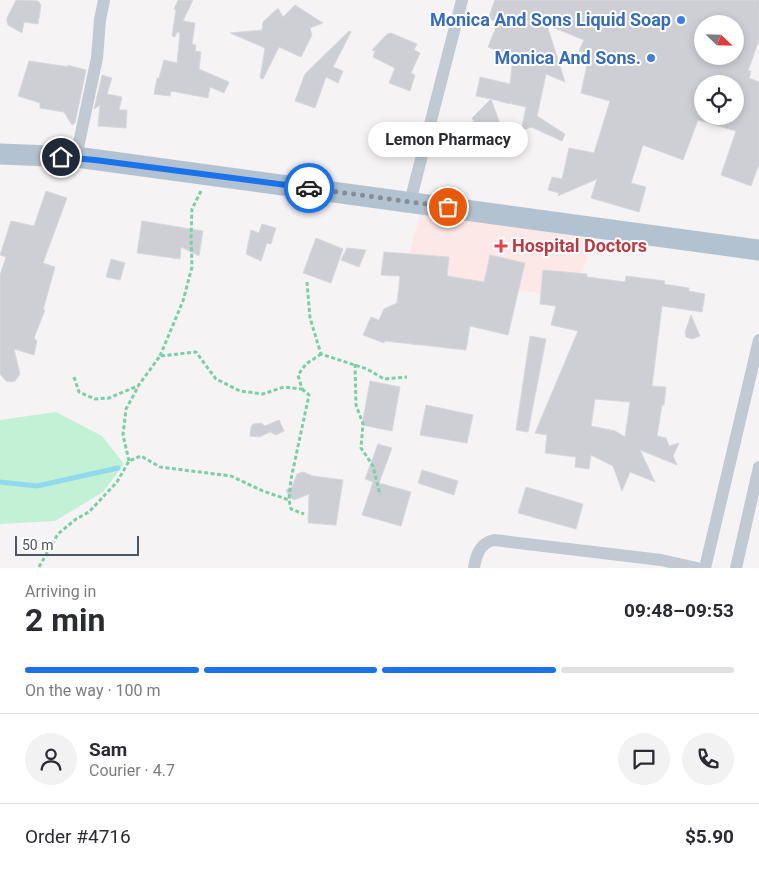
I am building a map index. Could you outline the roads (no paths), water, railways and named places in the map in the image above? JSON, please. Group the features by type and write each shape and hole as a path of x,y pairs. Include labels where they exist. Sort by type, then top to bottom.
{"main road":[{"path":"0,154 76,158 209,174 759,250"}],"street":[{"path":"76,158 97,58 100,20 104,0"},
{"path":"410,202 462,0"},
{"path":"705,568 759,340"},
{"path":"736,568 759,467"},
{"path":"474,568 480,548 487,541 494,540 661,560 689,567"}],"waterway":[{"path":"0,482 37,486 118,468"}],"place":[{"name":"Monica And Sons Liquid Soap","path":"681,20"},
{"name":"Monica And Sons.","path":"651,58"},
{"name":"Lemon Pharmacy","path":"448,207"},
{"name":"Hospital Doctors","path":"501,246"}]}
